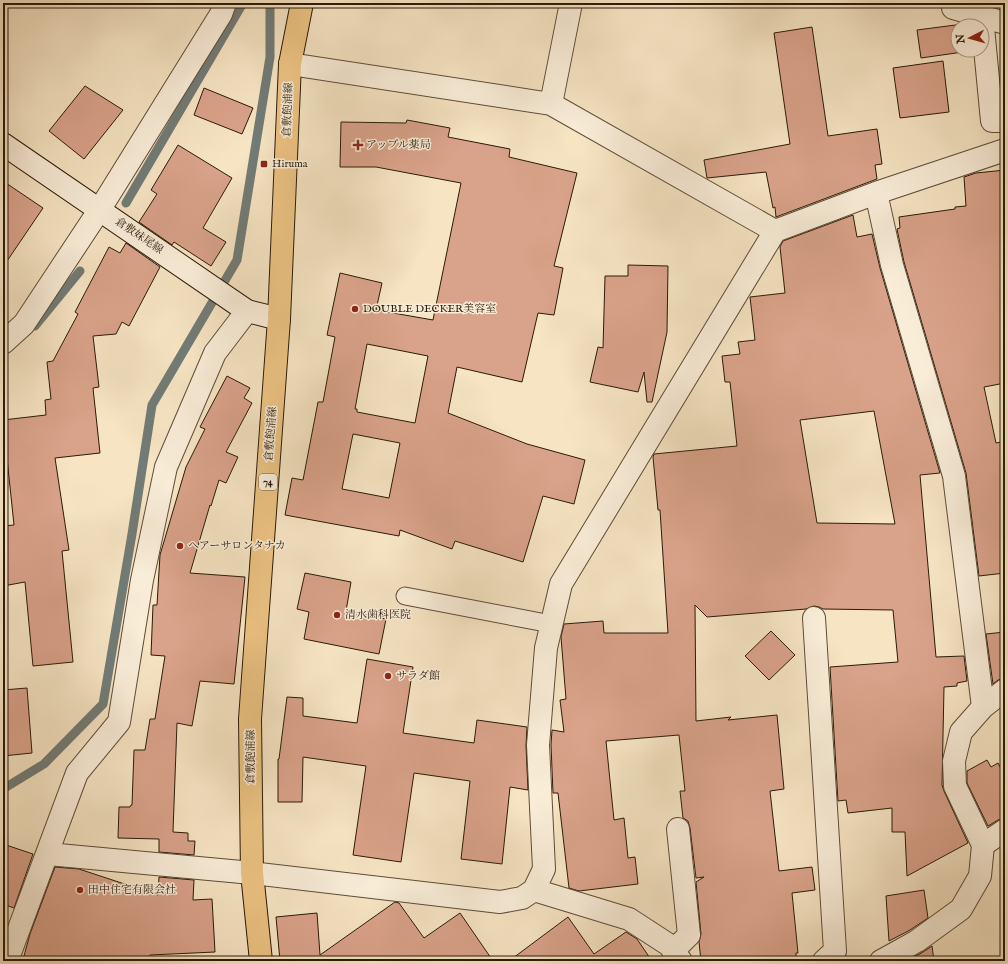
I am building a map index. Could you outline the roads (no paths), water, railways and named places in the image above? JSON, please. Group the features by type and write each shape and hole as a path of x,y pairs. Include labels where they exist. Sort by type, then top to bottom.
{"main road":[{"name":"倉敷飽浦線","path":"261,961 252,873 250,719 279,319 290,64 302,3"}],"street":[{"path":"3,343 24,324 100,209 221,14 225,3"},
{"path":"551,104 571,3"},
{"path":"953,8 1005,23"},
{"path":"982,17 992,121 1005,121"},
{"path":"290,64 551,104 775,231"},
{"name":"倉敷妹尾線","path":"3,144 203,279 240,307 279,319"},
{"path":"48,854 252,873 500,902 522,898 534,890 544,869 538,745 546,648 561,584 775,231 876,193 1005,150"},
{"path":"876,193 892,265 954,476 983,707"},
{"path":"7,961 77,773 119,722 142,580 166,467 216,353 240,307"},
{"path":"814,618 835,951 824,961"},
{"path":"881,961 917,941 961,908 980,876 983,845 955,786 954,761 961,732 983,707 1005,690"},
{"path":"534,890 629,919 669,945 677,956 689,935 678,830"},
{"path":"983,845 1005,830"}],"lane":[{"path":"405,596 551,624"}],"waterway":[{"path":"126,203 243,3"},
{"path":"3,789 44,764 103,704 152,405 237,260 270,57 270,3"},
{"path":"35,326 80,271"}],"place":[{"name":"アップル薬局","path":"358,145"},
{"name":"Hiruma","path":"264,164"},
{"name":"DOUBLE DECKER美容室","path":"355,309"},
{"name":"ヘアーサロンタナカ","path":"180,546"},
{"name":"清水歯科医院","path":"337,615"},
{"name":"サラダ館","path":"388,676"},
{"name":"田中住宅有限会社","path":"80,890"}]}
